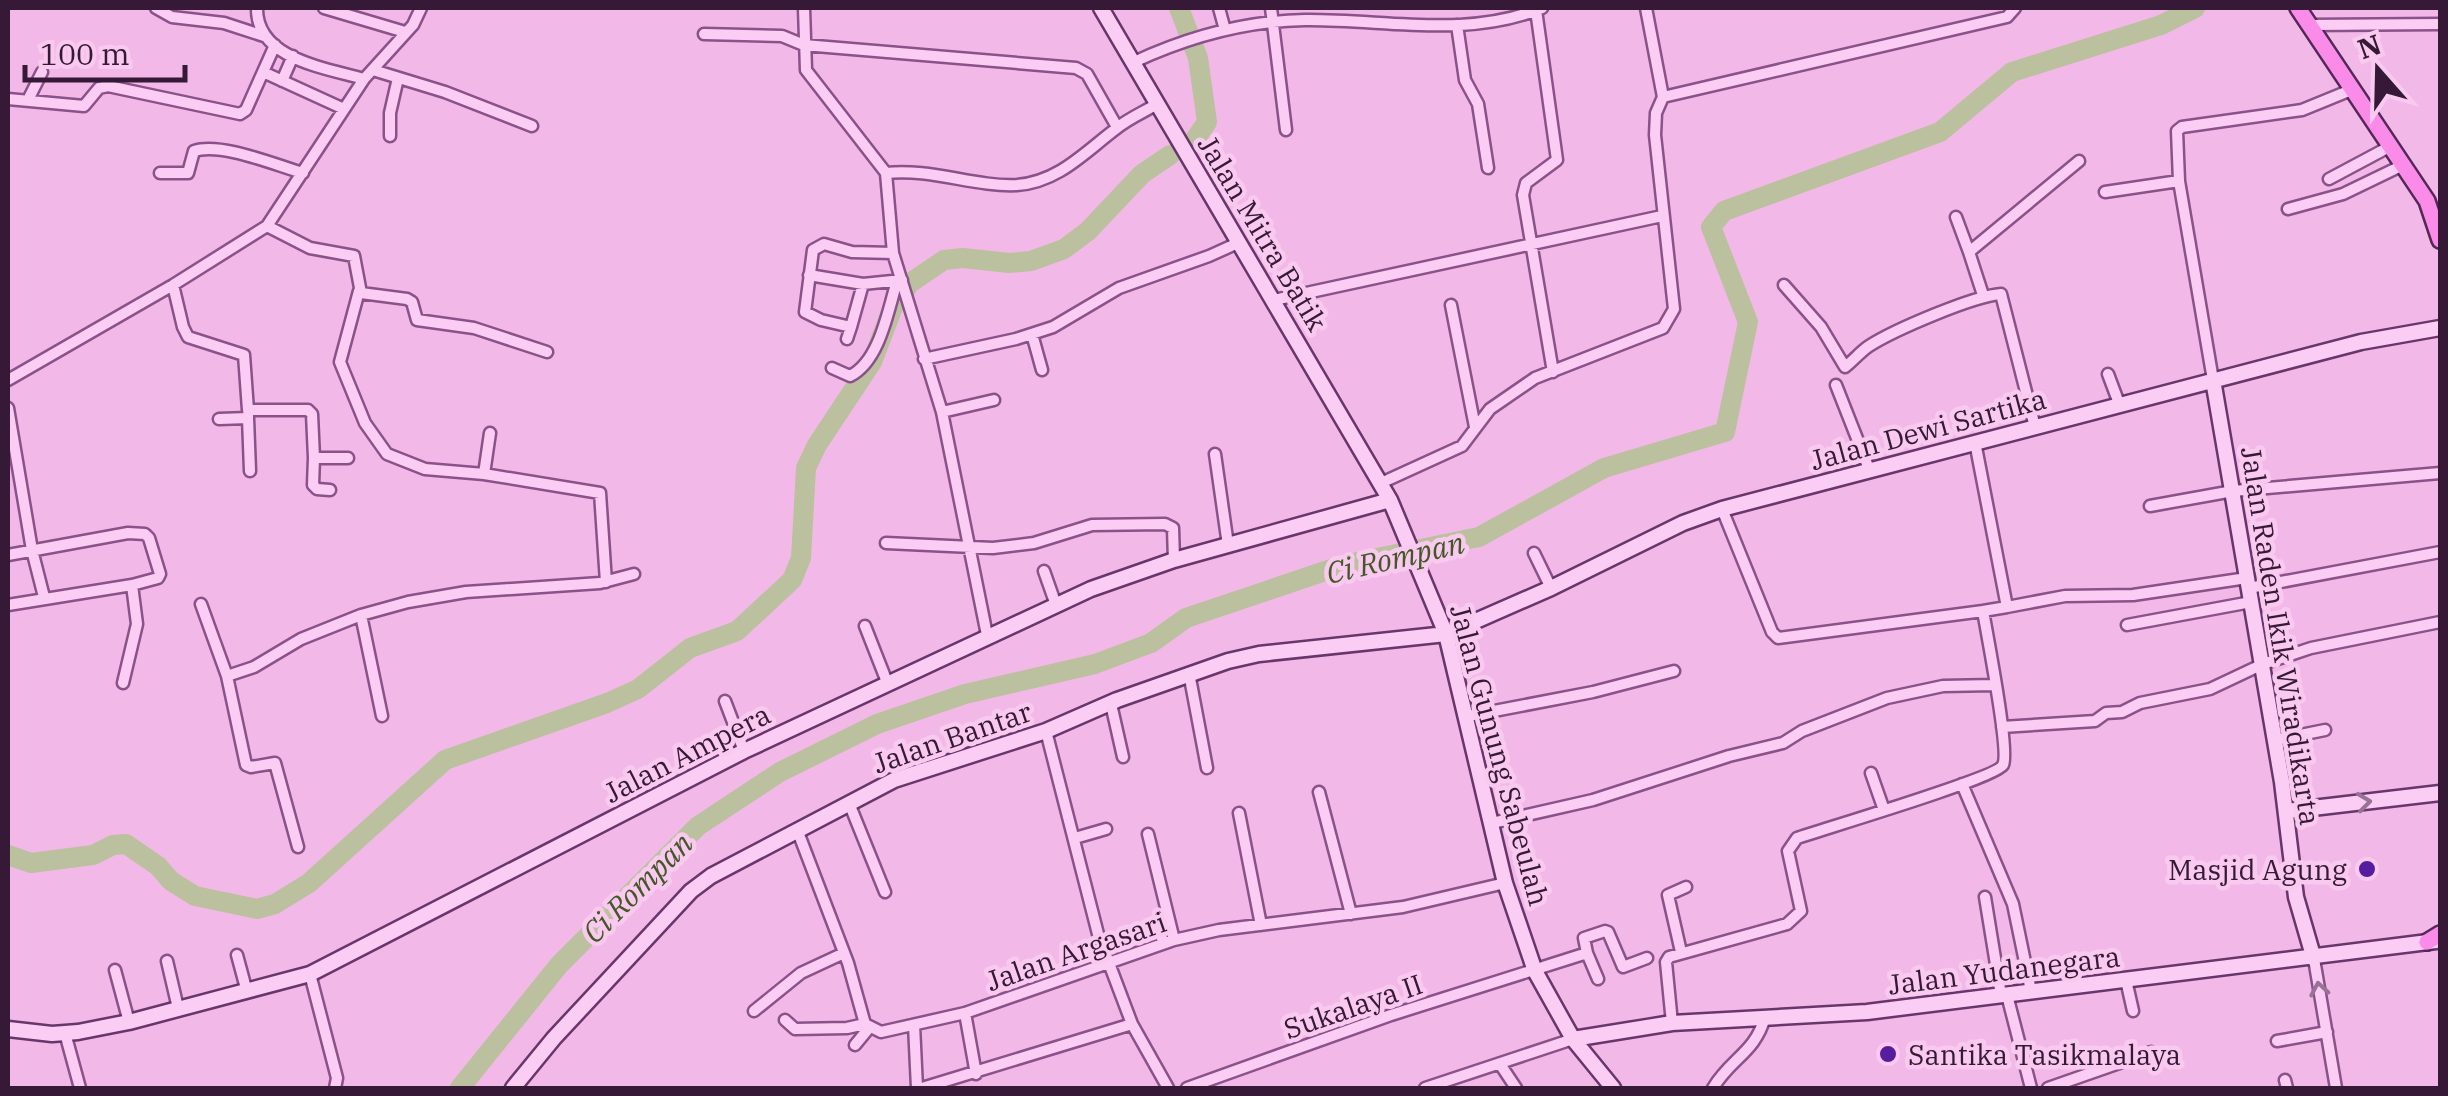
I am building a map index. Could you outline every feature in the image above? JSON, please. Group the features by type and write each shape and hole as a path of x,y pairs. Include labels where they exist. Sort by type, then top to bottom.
{"main road":[{"path":"2298,8 2388,148 2437,208 2440,240"}],"street":[{"path":"156,8 172,16 192,13 224,23 264,36 293,56 398,78 532,126"},
{"path":"257,8 264,36"},
{"path":"324,8 405,32"},
{"path":"8,380 173,286 267,226 344,109 413,24 421,8"},
{"path":"804,8 804,64 886,173 893,253 942,412 987,635"},
{"name":"Jalan Mitra Batik","path":"1101,8 1382,483"},
{"path":"1220,8 1225,30"},
{"path":"1271,8 1286,130"},
{"path":"1329,8 1331,22"},
{"path":"1382,483 1462,446 1496,404 1529,382 1669,323 1674,309 1655,135 1656,113 1663,97 1646,8"},
{"path":"1663,97 2006,17 2015,8"},
{"path":"1134,62 1198,36 1271,23 1457,25 1539,9 1558,160 1523,188 1552,372"},
{"path":"2310,25 2440,24"},
{"path":"1457,25 1466,80 1478,104 1488,168"},
{"path":"704,34 782,36 804,45 1076,68 1087,74 1117,127"},
{"path":"8,99 84,106 99,88 108,86 236,115 246,110 275,45"},
{"path":"282,81 293,56"},
{"path":"28,100 42,72"},
{"path":"263,72 344,109"},
{"path":"390,136 390,113 398,78"},
{"path":"2213,380 2179,181 2176,137 2182,127 2302,110 2351,90"},
{"path":"886,173 910,170 1014,185 1032,182 1074,163 1117,127 1157,104"},
{"path":"160,173 188,173 194,151 209,148 303,174"},
{"path":"2329,179 2388,148"},
{"path":"1969,252 2079,162"},
{"path":"2288,209 2344,194 2401,166"},
{"path":"2105,192 2179,181"},
{"path":"1274,300 1662,216"},
{"path":"1956,217 1984,296"},
{"path":"267,226 310,248 354,256 358,291 340,362 365,423 388,454 425,468 600,493 606,582"},
{"path":"924,359 1053,327 1119,288 1240,242"},
{"path":"851,327 807,316 804,308 813,250 824,244 852,252 893,253"},
{"path":"809,275 903,286"},
{"path":"847,339 863,284"},
{"path":"1784,285 1821,327 1845,367 1874,343 1984,296 2002,296 2034,427"},
{"path":"173,286 188,336 244,355 250,471"},
{"path":"832,368 850,376 857,373 876,346 903,286"},
{"path":"358,291 368,296 407,299 412,302 417,320 474,328 547,352"},
{"path":"1451,305 1475,427"},
{"name":"Jalan Dewi Sartika","path":"1446,634 1722,509 2361,342 2440,328"},
{"path":"1032,334 1042,370"},
{"path":"2108,374 2120,406"},
{"name":"Jalan Raden Ikik Wiradikarta","path":"2213,380 2287,811 2296,897 2314,958"},
{"path":"1836,385 1869,469"},
{"path":"942,412 994,400"},
{"path":"8,408 44,597"},
{"path":"219,418 308,410 312,414 314,485 318,490 330,490"},
{"path":"484,474 490,433"},
{"path":"1975,442 2007,607"},
{"path":"1215,454 1228,545"},
{"path":"314,458 348,458"},
{"path":"2150,506 2233,491 2440,473"},
{"name":"Jalan Gunung Sabeulah","path":"1382,483 1446,634 1505,883 1536,971 1573,1038 1613,1088"},
{"name":"Jalan Ampera","path":"8,1029 65,1033 130,1022 310,974 744,751 987,635 1174,560 1390,500"},
{"path":"1722,509 1772,632 1778,638 1984,611 2065,596 2249,589"},
{"path":"886,542 993,548 1034,543 1092,525 1166,524 1173,528 1174,560"},
{"path":"8,555 128,533 145,534 160,574 132,586 8,604"},
{"path":"2127,625 2249,589 2440,552"},
{"path":"1534,554 1551,588"},
{"path":"1044,571 1056,605"},
{"path":"227,676 254,667 301,638 362,616 466,592 606,582 634,574"},
{"path":"123,683 137,624 132,586"},
{"path":"200,604 227,676 246,766 275,762 298,847"},
{"path":"1672,1023 1668,956 1793,920 1801,910 1788,851 1793,841 2002,767 2002,727 1984,611"},
{"path":"362,616 382,716"},
{"path":"2002,727 2095,721 2106,713 2201,692 2311,648 2440,622"},
{"path":"865,626 888,682"},
{"name":"Jalan Bantar","path":"513,1088 554,1038 692,891 712,876 894,780 1046,730 1189,673 1259,654 1446,634"},
{"path":"1468,716 1594,692 1674,670"},
{"path":"1189,673 1206,768"},
{"path":"1492,823 1593,800 1786,742 1802,731 1887,698 1943,686 1994,685"},
{"path":"725,701 744,751"},
{"path":"1111,704 1123,757"},
{"path":"1046,730 1098,934 1132,1024 1168,1088"},
{"path":"2275,740 2325,730"},
{"path":"1871,773 1884,810"},
{"path":"1962,784 2016,914 2031,991"},
{"path":"1319,792 1351,914"},
{"path":"2287,811 2440,793"},
{"path":"849,803 886,892"},
{"path":"1238,813 1261,925"},
{"path":"1075,838 1106,829"},
{"path":"798,832 867,1026 855,1045"},
{"path":"1148,834 1169,942"},
{"name":"Jalan Argasari","path":"786,1020 795,1028 867,1026 881,1032 965,1013 1169,942 1261,925 1403,907 1505,883"},
{"path":"1681,952 1668,895 1686,886"},
{"path":"1985,896 2004,995 2031,1088"},
{"path":"1158,921 1169,942"},
{"name":"Sukalaya II","path":"1188,1088 1391,1015 1587,953 1584,938 1606,930 1623,967 1647,958"},
{"name":"Jalan Yudanegara","path":"1573,1038 1672,1023 1867,1012 2314,958 2436,939"},
{"path":"754,1011 801,973 844,953"},
{"path":"1587,953 1598,979"},
{"path":"238,955 246,992"},
{"path":"2314,958 2336,1088"},
{"path":"166,961 178,1008"},
{"path":"115,970 130,1022"},
{"path":"310,974 337,1078 335,1088"},
{"path":"2126,980 2133,1011"},
{"path":"965,1013 976,1074"},
{"path":"1713,1088 1726,1067 1756,1042 1765,1017"},
{"path":"914,1025 920,1088 1132,1024"},
{"path":"2277,1040 2327,1032"},
{"path":"65,1033 80,1088"},
{"path":"1425,1088 1573,1038"},
{"path":"2048,1088 2151,1052"},
{"path":"1500,1064 1516,1088"}],"waterway":[{"path":"1179,8 1198,58 1207,122 1194,141"},
{"name":"Ci Rompan","path":"460,1088 559,965 698,826 780,772 877,724 965,694 1095,664 1151,643 1186,618 1343,565 1479,537 1604,468 1725,432 1748,322 1711,227 1724,211 1940,132 2012,72 2161,25 2195,8"},
{"path":"8,855 31,863 93,855 113,845 126,844 195,896 257,909 275,904 309,883 445,760 607,703 638,689 690,648 737,631 792,580 801,558 806,468 872,362 893,307 910,283 944,260 1031,261 1064,249 1088,231 1142,174 1170,155"}],"place":[{"name":"Masjid Agung","path":"2367,869"},
{"name":"Santika Tasikmalaya","path":"1888,1054"}]}
